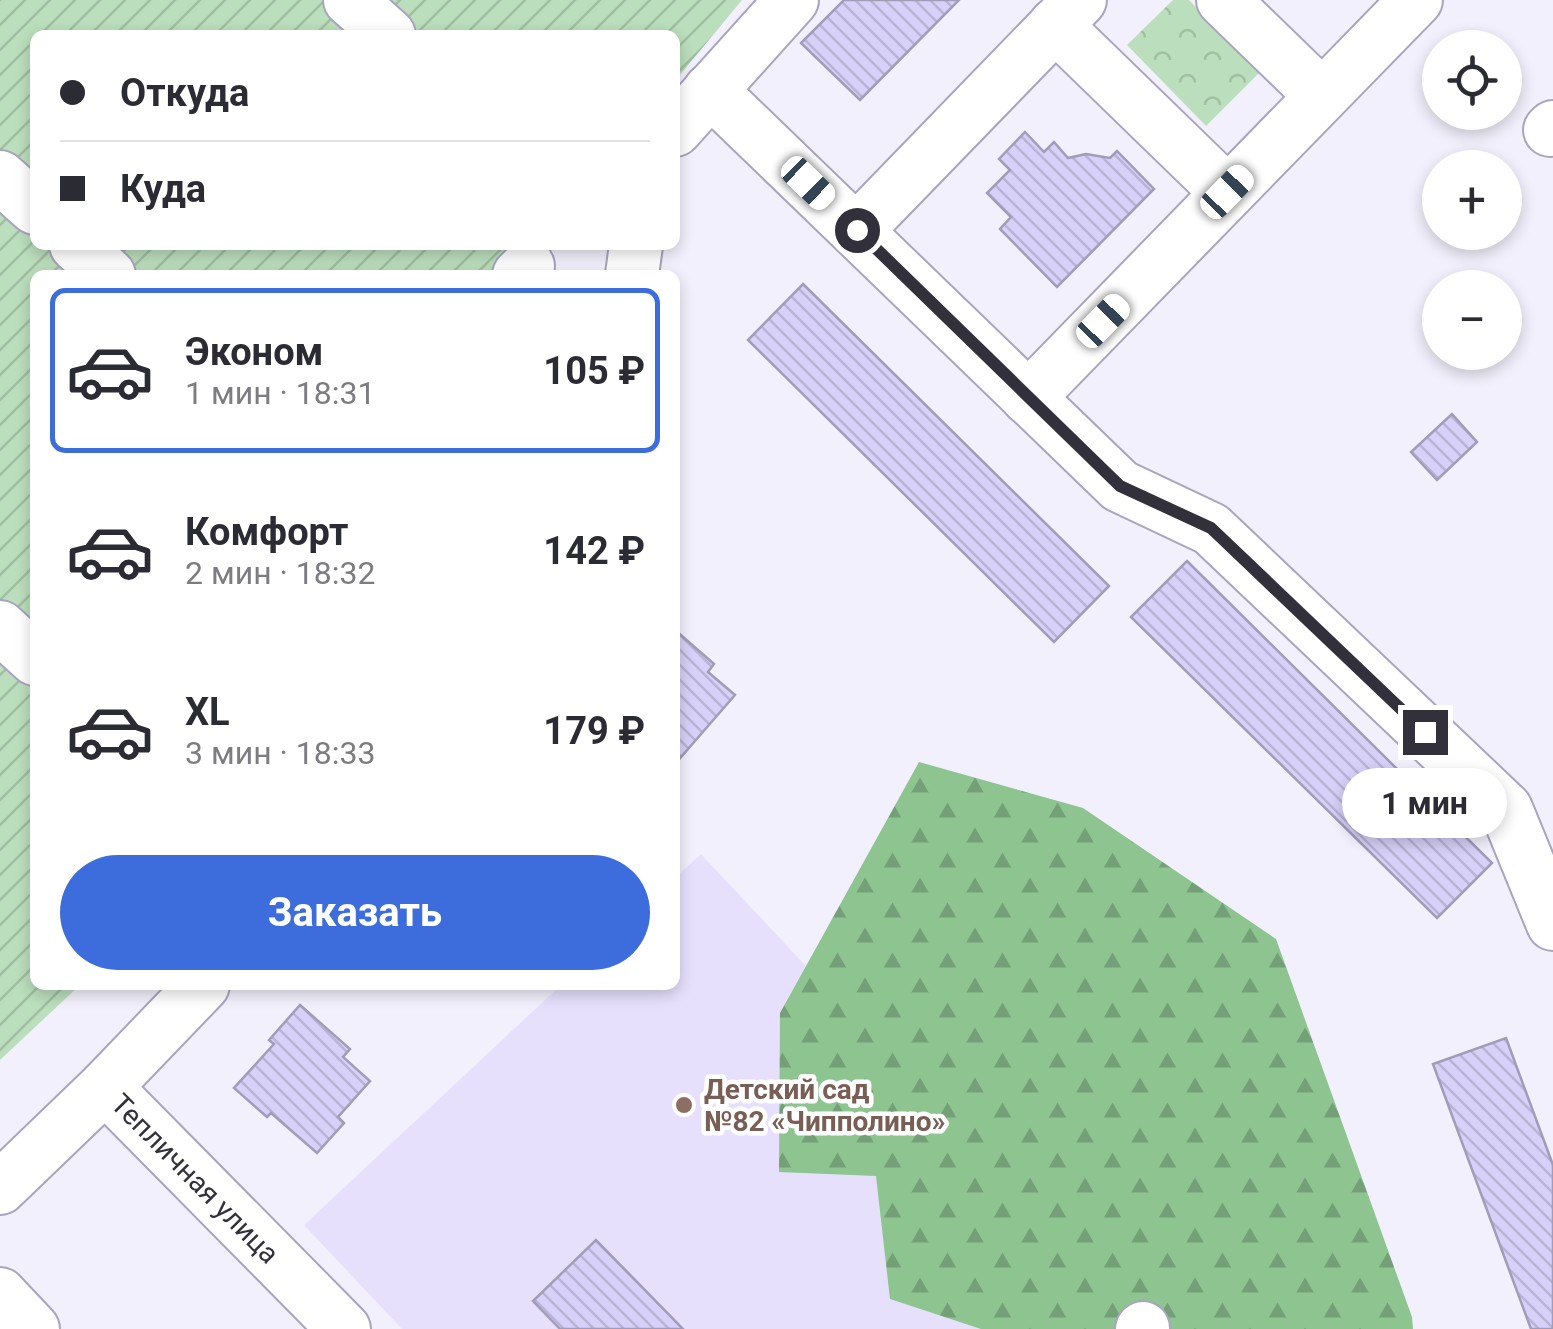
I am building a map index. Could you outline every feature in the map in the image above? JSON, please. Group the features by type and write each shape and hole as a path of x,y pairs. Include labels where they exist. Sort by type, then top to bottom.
{"street":[{"path":"350,0 383,30"},
{"path":"680,124 792,0"},
{"path":"1223,0 1322,96"},
{"path":"1028,398 1416,0"},
{"path":"857,230 1068,12 1227,192"},
{"path":"710,90 1120,486 1211,528 1506,809 1553,924"},
{"path":"0,176 30,203"},
{"path":"82,250 104,270"},
{"path":"0,627 30,654"},
{"name":"Тепличная улица","path":"199,990 105,1087 344,1329"},
{"path":"0,1188 105,1087"},
{"path":"0,1294 33,1329"}],"shaded area":[{"name":"Детский сад №82 «Чипполино»","path":"701,854 1128,1310 1108,1329 402,1329 304,1225 556,990 680,990 680,873"}],"green space":[{"path":"0,0 742,0 680,75 680,30 30,30 30,250 524,250 505,270 30,270 30,990 75,990 0,1060"},
{"path":"1173,0 1189,0 1260,72 1206,126 1127,45"},
{"path":"919,762 1083,808 1276,939 1412,1317 1413,1329 981,1329 890,1299 876,1176 779,1172 780,1013"}],"building":[{"path":"844,0 959,0 860,100 801,43"},
{"path":"1025,132 1044,152 1054,142 1068,158 1086,154 1110,158 1117,151 1154,189 1057,287 1000,229 1011,217 987,193 1010,170 999,159"},
{"path":"803,284 1109,586 1054,642 748,340"},
{"path":"1452,414 1477,442 1437,480 1411,452"},
{"path":"1187,561 1492,863 1437,918 1131,617"},
{"path":"680,634 714,664 708,672 735,695 680,758"},
{"path":"300,1005 350,1049 343,1057 370,1081 338,1117 344,1123 317,1153 271,1113 267,1117 234,1088 274,1044 269,1040"},
{"path":"1506,1038 1553,1165 1553,1329 1531,1329 1433,1064"},
{"path":"596,1240 683,1329 560,1329 533,1301"}],"place":[{"name":"Детский сад №82 «Чипполино»","path":"684,1105"}],"route":[{"path":"857,230 1120,486 1211,528 1425,732"}]}
